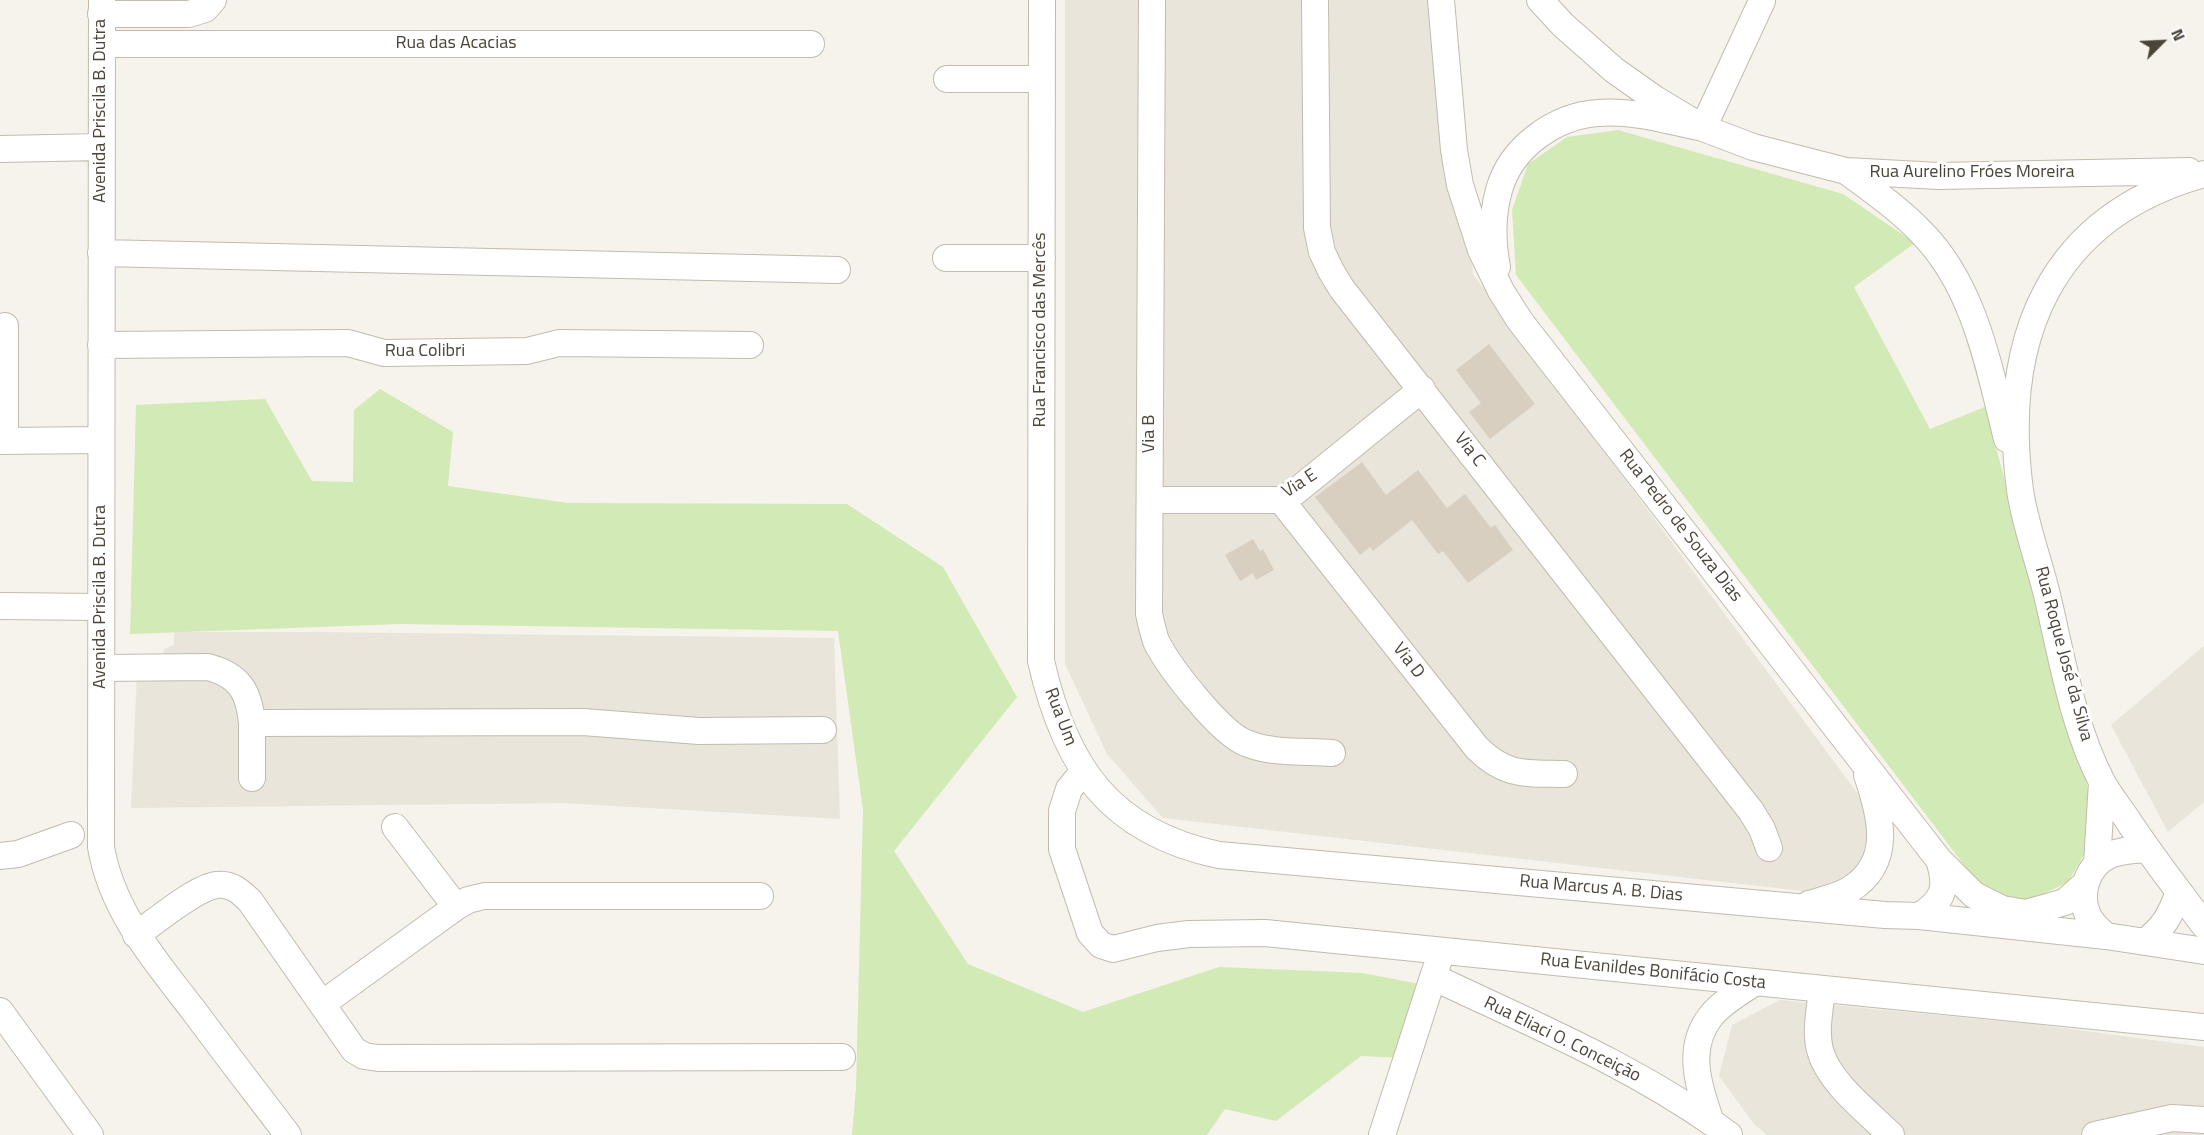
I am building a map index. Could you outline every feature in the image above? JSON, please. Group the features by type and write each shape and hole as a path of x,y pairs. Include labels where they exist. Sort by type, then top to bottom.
{"street":[{"path":"102,7 189,14 205,9 213,0"},
{"name":"Rua Francisco das Mercês","path":"1041,0 1041,661"},
{"name":"Via B","path":"1152,0 1149,614 1155,638 1166,658 1220,726 1232,736 1262,748 1332,753"},
{"name":"Via C","path":"1315,0 1315,208 1323,252 1331,271 1342,289 1752,811 1769,848"},
{"name":"Rua Pedro de Souza Dias","path":"1441,0 1454,150 1460,185 1481,250 1501,291 1520,321 1936,856 1974,895 2002,909 2026,913 2065,902 2091,874"},
{"name":"Rua Aurelino Fróes Moreira","path":"1540,0 1563,25 1614,70 1655,99 1703,128 1754,147 1846,171 1939,176 2204,172"},
{"path":"1501,291 1494,251 1493,225 1499,188 1515,158 1537,135 1566,119 1598,113 1627,113 1703,128 1762,1"},
{"name":"Avenida Priscila B. Dutra","path":"102,7 101,847 105,870 113,892 136,935 288,1135"},
{"name":"Rua das Acacias","path":"102,44 811,44"},
{"path":"947,79 1042,79"},
{"path":"0,149 101,147"},
{"name":"Rua Roque José da Silva","path":"1846,171 1902,213 1923,234 1949,267 1972,312 1982,342 2021,493 2074,707 2102,782 2147,849 2204,925"},
{"name":"Rua Roque José da Silva","path":"2021,493 2016,451 2018,378 2026,341 2037,309 2053,279 2074,250 2096,228 2124,208 2179,181 2204,172"},
{"path":"101,253 837,270"},
{"path":"946,258 1041,258"},
{"path":"5,326 2,441 100,440"},
{"name":"Rua Colibri","path":"101,345 348,343 384,353 528,351 559,343 750,345"},
{"name":"Via E","path":"1150,500 1281,500 1295,492 1422,389"},
{"name":"Via D","path":"1281,500 1491,762 1505,769 1519,772 1564,774"},
{"path":"0,606 101,607"},
{"name":"Rua Um","path":"1041,661 1059,724 1083,772"},
{"path":"102,668 208,667 223,671 236,679 251,707 252,778"},
{"path":"252,723 583,723 688,730 823,730"},
{"path":"1860,756 1881,822 1879,852"},
{"name":"Rua Marcus A. B. Dias","path":"1083,772 1105,798 1133,821 1164,839 1219,855 1886,915 1919,916 2106,936 2204,951"},
{"name":"Rua Evanildes Bonifácio Costa","path":"1083,772 1069,789 1062,811 1062,849 1090,933 1101,945 1113,949 1157,938 1221,932 1265,933 1822,990 2201,1024"},
{"path":"2102,782 2085,907 2089,918 2106,936"},
{"path":"395,826 456,907"},
{"path":"0,856 18,854 71,835"},
{"path":"1800,907 1847,891 1866,875 1879,852 1887,846 1904,841 1921,844 1936,856 1944,875 1942,892 1933,908 1919,916"},
{"path":"2091,874 2107,856 2118,852 2147,849"},
{"path":"1866,875 1869,898 1876,908 1886,915"},
{"path":"136,935 197,892 218,885 230,886 250,901 354,1050 364,1056 378,1058 842,1057"},
{"path":"2145,942 2168,920 2179,892"},
{"path":"322,1004 456,907 468,900 484,896 760,896"},
{"path":"1382,1135 1442,951"},
{"name":"Rua Eliaci O. Conceição","path":"1433,977 1584,1048 1637,1076 1720,1128"},
{"path":"1720,1128 1700,1090 1695,1065 1700,1037 1711,1016 1731,998 1755,982"},
{"path":"1822,990 1818,1032 1825,1065 1839,1084 1891,1135"},
{"path":"0,1011 90,1135"},
{"path":"2095,1135 2172,1118 2204,1120"}],"shaded area":[{"path":"1065,0 1442,0 1473,274 1872,813 1861,867 1820,893 1163,818 1107,754 1065,664"},
{"path":"174,632 834,638 840,819 563,803 131,808 137,673 163,658 164,649 174,645"},
{"path":"2204,646 2204,802 2168,832 2111,725"},
{"path":"1780,1000 2041,1025 2204,1047 2204,1135 1767,1135 1754,1124 1719,1076 1732,1025"}],"green space":[{"path":"1618,130 1843,194 1915,243 1854,287 1930,429 1985,407 2092,803 2086,851 2068,882 2023,904 1980,886 1516,275 1512,210 1528,164 1567,137"},
{"path":"380,389 453,432 448,486 568,503 847,504 943,567 1017,697 894,851 968,964 1083,1012 1219,967 1363,973 1435,987 1403,1058 1361,1056 1276,1121 1225,1109 1207,1135 852,1135 856,1088 863,810 838,631 400,624 130,634 136,405 265,399 312,481 353,482 354,410"}],"building":[{"path":"1489,344 1535,404 1490,439 1469,412 1481,403 1456,370"},
{"path":"1362,462 1386,495 1418,470 1447,508 1465,494 1491,528 1495,525 1513,550 1468,583 1443,551 1438,554 1412,520 1373,551 1370,547 1360,555 1315,497"},
{"path":"1253,539 1260,551 1263,549 1274,570 1256,580 1253,573 1240,581 1225,555"}]}
